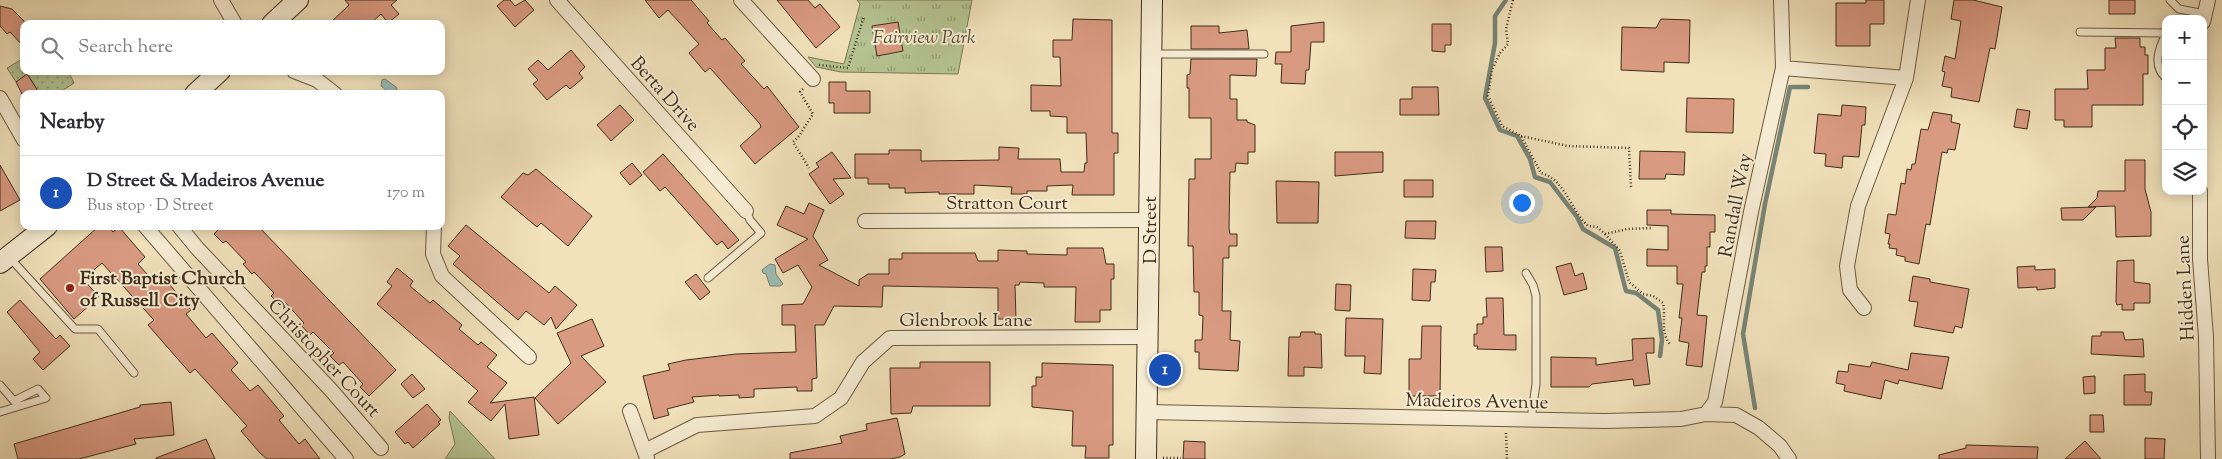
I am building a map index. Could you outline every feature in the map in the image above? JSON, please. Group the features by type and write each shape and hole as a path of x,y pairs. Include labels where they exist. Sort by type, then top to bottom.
{"main road":[{"path":"276,20 298,0"},
{"name":"D Street","path":"1152,0 1147,412 1154,458"},
{"path":"199,90 216,75"},
{"path":"4,260 42,230"}],"street":[{"path":"221,0 233,20"},
{"name":"Berta Drive","path":"557,0 746,211"},
{"path":"741,0 809,74"},
{"name":"Randall Way","path":"1706,414 1715,402 1754,195 1783,68 1781,0"},
{"path":"1864,308 1850,290 1847,266 1858,206 1906,78 1918,0"},
{"path":"1783,68 1906,78"},
{"path":"304,75 317,80 330,90"},
{"path":"0,98 20,133"},
{"name":"Hidden Lane","path":"2200,195 2200,260 2207,383 2208,459"},
{"name":"Stratton Court","path":"865,221 1149,220"},
{"path":"149,230 346,459"},
{"name":"Christopher Court","path":"182,230 331,390 381,448"},
{"path":"434,230 433,254 442,276 529,358"},
{"name":"Glenbrook Lane","path":"630,411 646,455 697,425 815,416 841,398 863,362 890,338 1148,337"},
{"name":"Madeiros Avenue","path":"1147,412 1506,419 1681,419 1706,414 1736,415 1759,428 1780,446 1789,459"}],"lane":[{"path":"2170,0 2179,9 2201,15"},
{"path":"2080,32 2162,34"},
{"path":"2162,42 2157,53 2162,75"},
{"path":"1151,54 1264,54"},
{"path":"708,278 761,234 750,220 746,211"},
{"path":"4,260 75,329 98,329 134,373"},
{"path":"1526,272 1536,296 1536,384 1531,419"},
{"path":"0,385 14,401 38,390 46,398 0,412"}],"path":[{"path":"1513,0 1506,29 1508,44 1500,54 1492,70 1488,96 1502,126 1521,136 1568,146 1629,148 1631,187"},
{"path":"809,168 793,142 813,114 800,92 809,74 811,64 848,68 864,16"},
{"path":"1521,136 1541,173 1548,175 1558,184 1577,209 1583,222 1588,226 1597,227 1620,251 1629,282 1643,294 1653,296 1663,303 1665,335 1670,344"},
{"path":"1605,234 1627,229 1650,228"},
{"path":"1506,419 1506,459"},
{"path":"1154,458 1181,458"}],"green space":[{"name":"Fairview Park","path":"857,0 972,0 958,74 841,72 816,67 808,57 844,64 860,4"},
{"path":"20,60 20,75 26,75 16,82 7,68"},
{"path":"29,75 70,75 74,83 63,90 37,90"},
{"path":"450,411 495,459 445,459 455,444 449,418"}],"water":[{"path":"385,79 397,90 386,90 381,86 382,80"},
{"path":"770,264 775,265 776,274 783,284 780,286 770,286 766,274 763,273 762,270"}],"building":[{"path":"345,0 397,0 391,5 399,14 392,20 386,20 381,14 374,20 333,20 349,5"},
{"path":"504,0 510,0 515,6 525,0 534,10 515,27 497,6"},
{"path":"645,0 691,0 722,40 725,38 745,61 741,64 764,89 767,86 799,127 755,164 740,146 761,127 760,124 710,68 705,72 689,53 699,44 668,10 659,18"},
{"path":"777,0 808,0 815,8 820,4 840,27 816,48"},
{"path":"1866,0 1884,0 1884,24 1870,24 1870,46 1836,46 1836,3 1866,3"},
{"path":"1954,0 1973,0 2002,7 1995,49 1990,48 1979,102 1951,97 1952,88 1942,86 1945,72 1942,71 1945,56 1955,59 1961,21 1951,19"},
{"path":"2109,0 2135,0 2135,14 2109,14"},
{"path":"0,6 12,9 23,20 20,20 20,43 10,32 7,34 0,26"},
{"path":"1073,19 1112,20 1112,133 1118,133 1118,153 1114,153 1114,195 1072,195 1073,185 1047,186 1047,191 1027,191 1027,194 1011,194 1012,187 974,185 974,194 905,193 905,188 889,188 889,184 868,184 868,178 855,178 855,154 889,154 889,150 921,150 921,161 999,160 999,147 1019,148 1018,159 1060,159 1061,172 1084,172 1085,163 1087,163 1086,133 1067,133 1067,117 1050,116 1050,111 1031,111 1031,85 1061,86 1060,57 1053,57 1053,40 1072,40"},
{"path":"1661,19 1690,20 1689,63 1664,62 1664,72 1621,70 1622,27 1656,28"},
{"path":"898,22 903,51 877,56 872,26"},
{"path":"1324,22 1324,42 1311,42 1309,70 1306,70 1305,84 1281,83 1282,64 1275,64 1276,52 1291,52 1291,26"},
{"path":"1432,24 1451,24 1451,45 1445,45 1445,52 1432,51"},
{"path":"1191,26 1219,26 1219,33 1247,30 1249,49 1191,49"},
{"path":"2115,38 2140,38 2140,47 2145,47 2145,55 2148,55 2148,74 2143,74 2143,105 2092,105 2092,127 2064,127 2064,120 2055,120 2055,89 2088,89 2087,70 2105,70 2105,48 2116,48"},
{"path":"571,50 585,67 579,73 583,78 570,89 566,85 547,100 533,84 538,80 528,69 538,60 548,70"},
{"path":"1191,59 1257,59 1256,76 1230,75 1230,99 1237,99 1237,120 1247,120 1247,122 1255,125 1255,152 1248,152 1248,164 1236,163 1235,172 1230,172 1229,228 1230,234 1237,234 1237,246 1229,246 1229,258 1223,258 1222,311 1231,311 1230,340 1240,341 1238,371 1199,369 1199,352 1195,352 1195,340 1202,340 1203,316 1199,315 1199,292 1194,292 1193,246 1188,246 1189,179 1195,179 1195,159 1211,159 1211,118 1189,118 1187,75 1190,74"},
{"path":"28,75 37,90 20,90 16,82"},
{"path":"829,82 846,82 846,91 870,91 870,113 834,113 834,103 829,103"},
{"path":"1412,87 1438,87 1439,115 1400,115 1400,99 1412,99"},
{"path":"1687,98 1734,99 1733,133 1686,132"},
{"path":"620,105 634,120 611,141 597,125"},
{"path":"1842,105 1866,107 1865,125 1862,125 1859,157 1843,156 1842,168 1825,166 1826,154 1814,153 1818,114 1841,116"},
{"path":"2017,109 2030,111 2027,129 2014,127"},
{"path":"1933,112 1952,115 1951,122 1960,124 1955,150 1948,149 1947,153 1942,152 1930,225 1926,224 1919,264 1905,261 1905,257 1896,255 1897,249 1889,248 1890,234 1885,233 1888,214 1896,215 1901,183 1905,184 1907,169 1911,170 1912,164 1915,164 1921,129 1928,130"},
{"path":"1640,151 1685,152 1684,175 1666,174 1665,179 1639,179"},
{"path":"832,152 851,178 833,179 844,194 830,204 809,174 819,167 816,163"},
{"path":"1335,152 1383,152 1383,172 1335,176"},
{"path":"663,154 739,240 728,249 722,241 717,245 665,187 660,191 643,172"},
{"path":"2125,160 2145,160 2145,189 2151,212 2151,236 2116,237 2115,206 2088,207 2097,198 2098,191 2125,191"},
{"path":"632,163 642,175 630,185 620,173"},
{"path":"0,165 20,200 0,211"},
{"path":"536,169 592,216 568,246 541,223 537,227 501,197 523,173 528,175"},
{"path":"1404,180 1433,180 1433,197 1404,197"},
{"path":"1276,181 1319,182 1318,223 1277,223"},
{"path":"809,203 824,210 813,236 828,260 819,265 859,286 859,280 868,274 889,274 889,259 902,259 902,253 975,253 978,261 998,261 998,250 1027,251 1027,254 1067,255 1067,248 1103,248 1106,264 1114,264 1114,279 1111,279 1111,310 1100,310 1100,322 1075,322 1076,287 1044,287 1044,283 1020,282 1019,285 1015,285 1016,319 998,319 998,288 883,286 882,307 834,306 824,325 815,325 817,378 812,379 812,391 797,391 797,387 754,389 754,397 739,398 739,395 719,395 692,397 694,402 667,409 669,415 654,419 643,376 670,370 668,364 736,354 796,352 795,325 782,325 782,305 803,304 812,287 798,265 783,273 775,259 808,239 777,225 786,206 804,214"},
{"path":"2096,207 2083,220 2062,220 2061,208"},
{"path":"1647,210 1671,210 1671,214 1715,215 1715,232 1710,232 1710,247 1707,247 1707,266 1705,266 1705,272 1702,272 1697,315 1707,316 1702,367 1686,365 1689,343 1679,341 1682,318 1679,318 1683,284 1677,284 1677,266 1647,266 1647,249 1668,250 1668,226 1647,225"},
{"path":"1406,221 1436,221 1435,239 1405,238"},
{"path":"466,225 549,293 555,286 577,305 556,329 551,317 544,325 526,311 518,320 453,264 460,256 448,246"},
{"path":"95,230 111,230 113,232 122,230 145,257 138,264 157,285 164,278 191,310 186,314 206,338 212,333 238,363 231,370 250,391 258,385 284,416 279,420 299,444 305,439 320,459 267,459 260,453 241,431 247,426 195,369 190,373 148,325 154,320 102,263 83,279 99,297 74,319 40,279"},
{"path":"218,230 262,230 396,370 369,396 360,387 363,384 343,362 339,365 330,356 334,353 313,332 310,335 301,325 304,323 284,301 280,305 271,296 274,293 254,272 252,274 243,264 246,262 226,241 223,243 214,234"},
{"path":"1485,247 1502,247 1503,271 1486,272"},
{"path":"2134,260 2134,282 2150,284 2150,303 2134,303 2134,310 2122,310 2122,304 2117,305 2116,302 2117,261"},
{"path":"1571,263 1575,276 1583,273 1587,289 1564,295 1556,267"},
{"path":"2035,266 2035,270 2055,269 2055,288 2037,290 2037,287 2018,288 2017,267"},
{"path":"397,268 413,281 410,286 430,303 433,300 462,325 459,329 478,345 481,342 497,355 487,367 507,383 490,403 534,397 539,435 509,439 505,404 491,421 468,402 478,391 377,304 392,286 387,282"},
{"path":"1413,269 1436,270 1435,282 1431,282 1430,301 1412,300"},
{"path":"696,274 710,292 700,300 685,282"},
{"path":"1913,276 1930,279 1930,282 1969,289 1962,328 1955,326 1953,333 1914,326 1918,302 1909,301"},
{"path":"1336,284 1351,285 1350,311 1335,310"},
{"path":"1486,298 1503,298 1504,335 1516,335 1516,350 1477,349 1478,346 1474,346 1474,334 1477,334 1477,324 1483,324 1483,317 1487,317"},
{"path":"20,300 56,339 60,335 70,346 43,370 33,359 40,352 7,312"},
{"path":"1346,318 1383,319 1381,374 1364,373 1365,356 1345,356"},
{"path":"592,319 604,346 581,356 606,382 558,424 535,398 571,363 557,333"},
{"path":"1422,326 1441,326 1440,396 1409,396 1409,359 1421,359"},
{"path":"1301,332 1321,334 1322,368 1304,367 1304,376 1288,376 1289,337 1300,337"},
{"path":"2101,332 2123,332 2125,340 2143,339 2144,357 2091,354 2092,336 2101,336"},
{"path":"1654,338 1654,353 1646,353 1650,384 1634,386 1633,379 1592,384 1589,387 1551,387 1551,357 1596,358 1596,365 1633,360 1632,339"},
{"path":"1911,353 1949,357 1942,389 1899,380 1898,384 1885,380 1881,399 1844,391 1845,385 1836,383 1838,371 1848,372 1849,364 1870,367 1872,362 1908,370"},
{"path":"920,362 990,362 990,406 913,406 911,413 891,414 890,368 920,368"},
{"path":"1042,363 1113,365 1113,445 1109,445 1109,458 1085,458 1086,446 1072,446 1073,411 1032,407 1032,386 1036,386 1036,377 1042,377"},
{"path":"412,374 425,389 413,398 401,384"},
{"path":"2145,374 2145,392 2152,392 2151,405 2124,405 2124,375"},
{"path":"2095,376 2095,393 2084,394 2083,377"},
{"path":"171,402 174,435 134,439 136,444 79,459 18,459 14,444 140,407 140,405"},
{"path":"427,404 441,420 438,422 440,424 413,448 408,442 405,444 395,432"},
{"path":"2090,415 2103,415 2104,432 2090,432"},
{"path":"897,418 905,454 900,457 890,459 790,459 790,453 842,443 840,436 867,430 866,424"},
{"path":"2145,438 2165,439 2164,459 2145,459"},
{"path":"206,439 215,459 156,459 156,458"},
{"path":"1184,441 1205,442 1205,459 1183,459"},
{"path":"2085,441 2101,459 2065,459"},
{"path":"1966,445 2038,447 2037,459 1939,459 1939,455 1966,448"}],"waterway":[{"path":"1506,0 1495,16 1495,43 1485,98 1500,130 1517,136 1530,159 1535,177 1550,182 1577,217 1583,229 1615,248 1626,291 1636,293 1658,310 1662,340 1660,356"},
{"path":"1755,408 1743,334 1765,204 1790,87 1808,87"}],"place":[{"name":"First Baptist Church of Russell City","path":"70,288"},
{"name":"D Street & Madeiros Avenue","path":"1165,370"}]}
